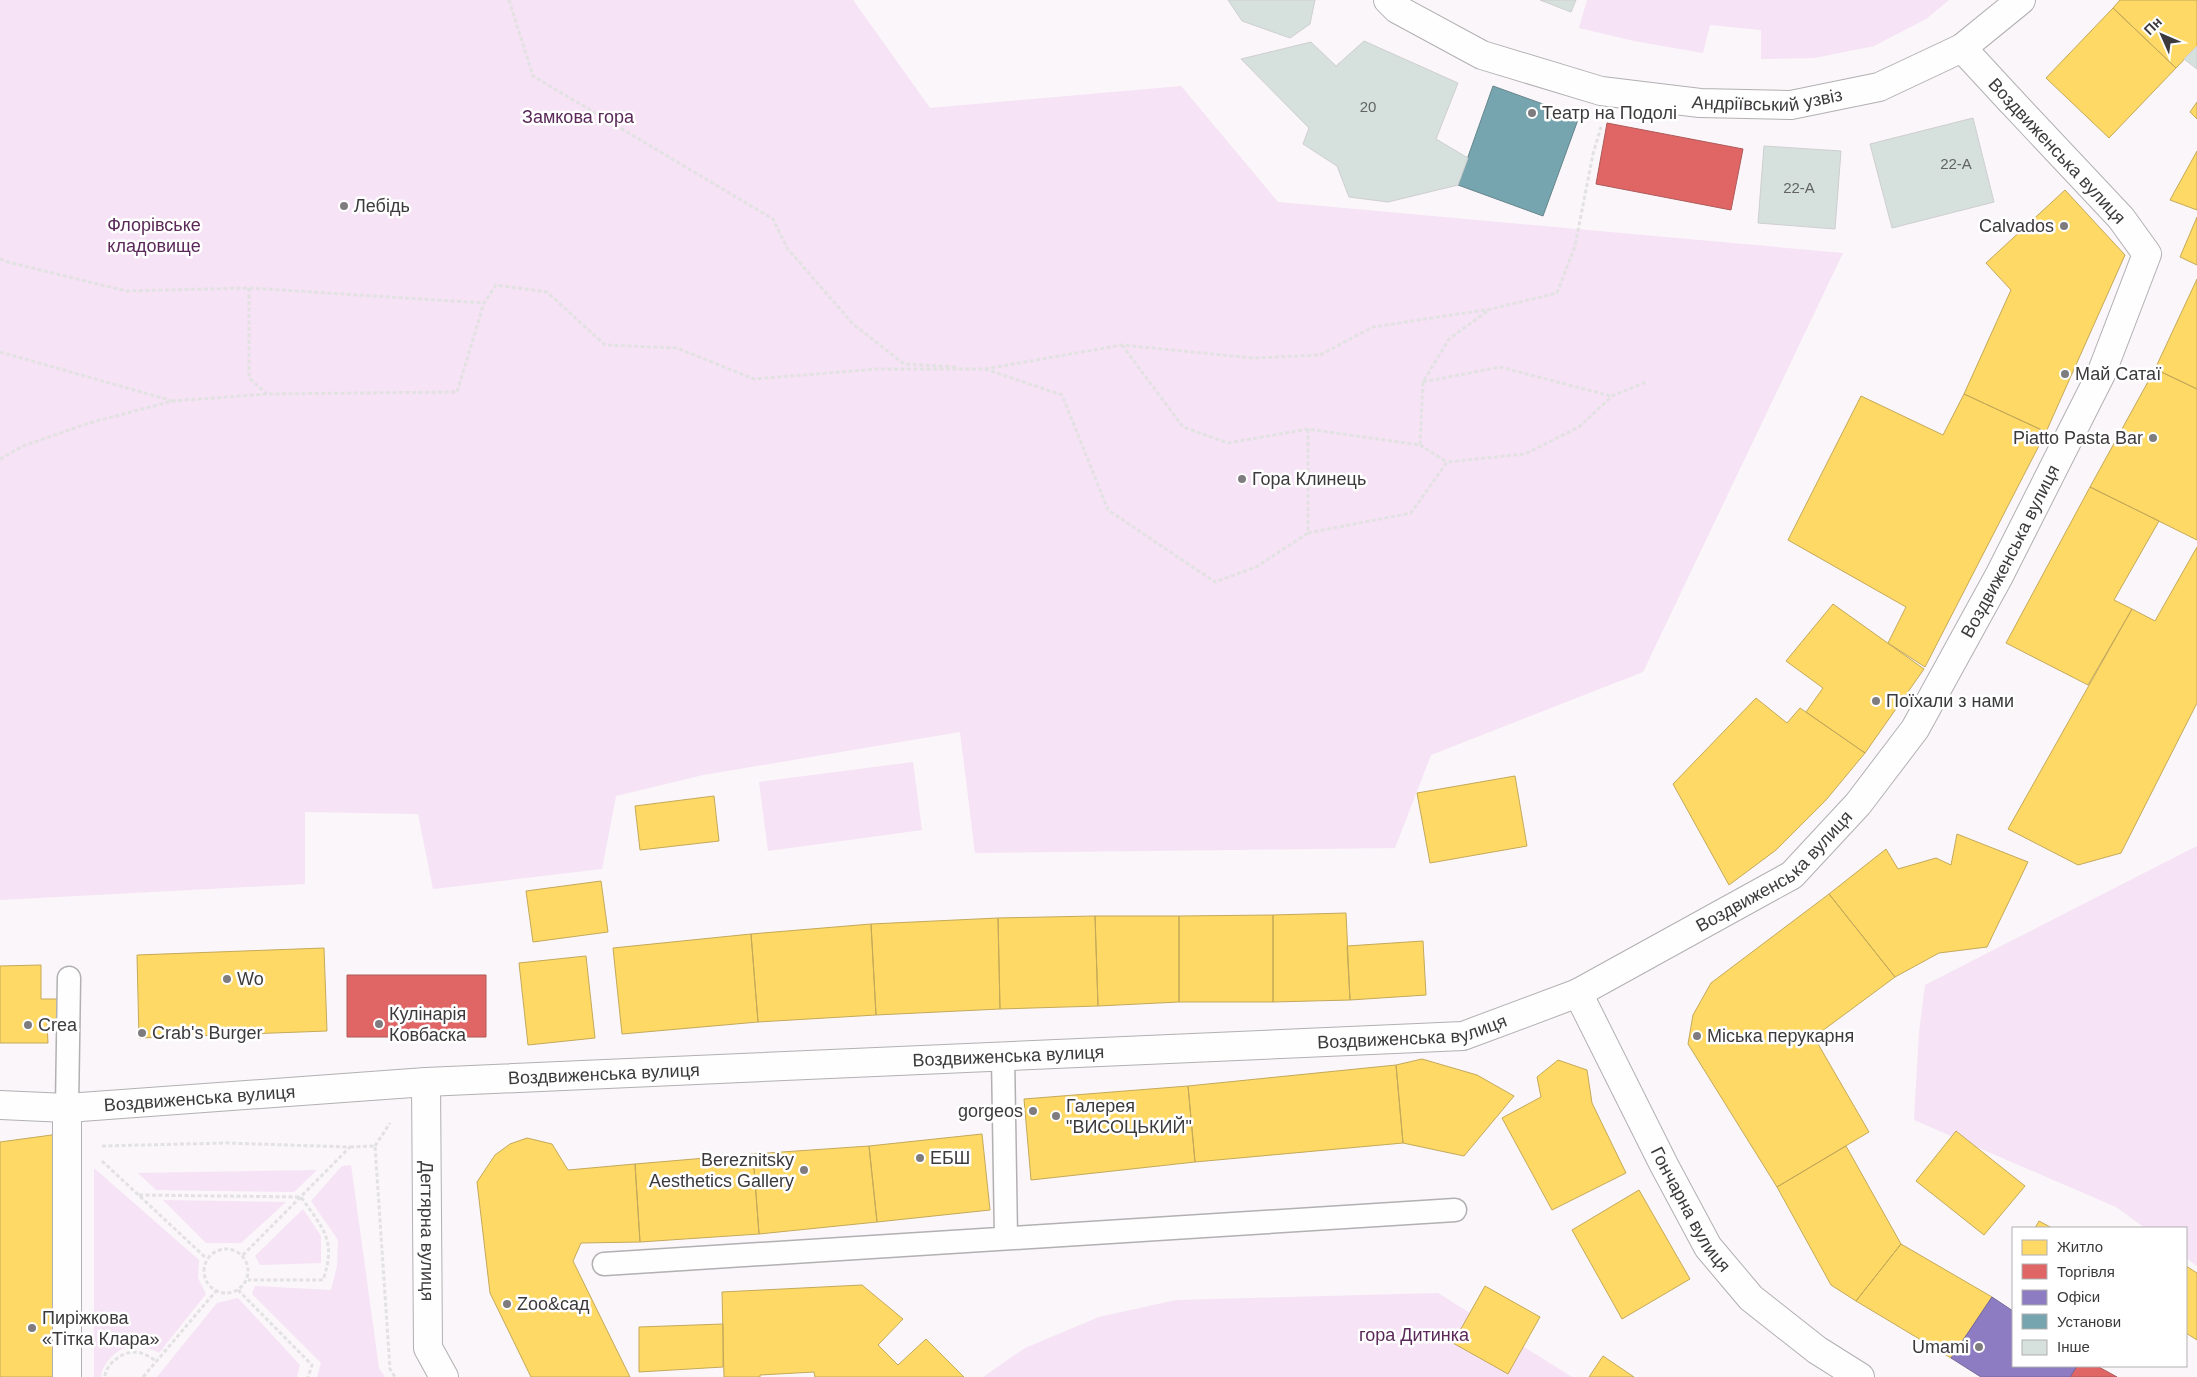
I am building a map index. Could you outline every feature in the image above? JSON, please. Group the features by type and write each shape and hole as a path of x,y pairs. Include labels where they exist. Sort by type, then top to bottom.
{"street":[{"name":"Андріївський узвіз","path":"1388,0 1397,9 1482,55 1601,91 1700,104 1791,105 1879,87 1962,48 2021,0"},
{"name":"Воздвиженська вулиця","path":"0,1105 74,1128 426,1082 1463,1036 1578,993 1792,875 1858,804 1915,729 1999,576 2101,374 2147,254 2121,218 1962,48"},
{"name":"Гончарна вулиця","path":"1578,993 1664,1165 1708,1247 1751,1298 1817,1350 1860,1377"},
{"name":"Дегтярна вулиця","path":"426,1082 426,1302 428,1348 444,1377"},
{"path":"67,1377 74,1128"}],"lane":[{"path":"69,978 74,1128"},
{"path":"1003,1056 1006,1238"},
{"path":"604,1264 1455,1210"}],"path":[{"path":"509,0 533,76 773,219 787,248 853,324 904,364 985,369 1062,395 1108,510 1215,582 1256,567 1308,533 1411,514 1447,462"},
{"path":"0,459 23,446 89,423 173,401 267,394 457,392 484,303 496,285 546,292 605,345 677,348 754,379 877,369 985,369 1122,345 1253,358 1320,355 1373,327 1491,309 1557,292 1575,246 1593,154 1602,122"},
{"path":"0,259 126,291 249,288 484,303"},
{"path":"249,288 249,378 267,394"},
{"path":"1420,445 1423,382 1450,340 1491,309"},
{"path":"1122,345 1183,427 1228,443 1308,429 1420,445 1447,462 1525,454 1579,427 1612,396 1646,382"},
{"path":"0,352 173,401"},
{"path":"1423,382 1500,367 1612,396"},
{"path":"1308,429 1308,533"},
{"path":"74,1128 226,1143 350,1148 375,1146 390,1369 395,1377"},
{"path":"74,1128 139,1195 206,1258"},
{"path":"242,1256 350,1148"},
{"path":"139,1195 301,1198"},
{"path":"248,1280 322,1280 329,1263 327,1235 301,1198"},
{"path":"224,1249 237,1252 248,1265 248,1280 238,1290 230,1293 216,1291 204,1279 203,1270 206,1258 211,1253 224,1249"},
{"path":"238,1290 312,1365 308,1377"},
{"path":"144,1377 216,1291"},
{"path":"105,1377 105,1372 113,1361 125,1354 135,1352 146,1354 156,1361"}],"green space":[{"path":"0,0 853,0 930,108 1181,86 1278,202 1843,253 1643,672 1431,755 1395,848 975,853 960,732 703,775 616,796 602,869 433,889 418,814 305,812 305,884 0,900"},
{"path":"1587,0 1949,0 1926,19 1874,46 1814,58 1761,59 1761,30 1710,25 1703,53 1634,41 1579,28"},
{"path":"913,762 922,830 768,851 759,782"},
{"path":"2197,846 2197,1266 2187,1259 2187,1227 2144,1227 2116,1207 1914,1120 1919,1033 1925,985"},
{"path":"351,1165 379,1368 385,1377 317,1377 321,1363 252,1294 255,1286 331,1290 337,1266 338,1240 311,1201 342,1166"},
{"path":"94,1168 199,1260 198,1278 206,1294 159,1353 135,1346 121,1349 104,1366 101,1377 94,1377"},
{"path":"317,1170 294,1192 156,1190 138,1173"},
{"path":"163,1200 286,1202 241,1243 206,1243"},
{"path":"303,1209 321,1236 321,1263 260,1265 255,1256"},
{"name":"гора Дитинка","path":"1438,1293 1572,1377 983,1377 1025,1348 1099,1317 1176,1300"},
{"path":"238,1298 300,1365 297,1377 157,1377 217,1303"}],"building: Житло":[{"path":"2120,0 2197,0 2197,46 2176,68 2113,8"},
{"path":"2113,8 2176,68 2109,138 2046,78"},
{"path":"2197,102 2197,119 2190,112"},
{"path":"2197,151 2197,210 2170,200"},
{"path":"2065,190 2125,255 2046,432 1964,394 2011,290 1986,263"},
{"path":"2197,217 2197,265 2180,257"},
{"path":"2197,279 2197,389 2155,369"},
{"path":"2155,369 2197,389 2197,540 2090,487"},
{"path":"1964,394 2046,432 1925,667 1888,643 1906,607 1788,540 1861,396 1943,435"},
{"path":"2090,487 2159,521 2114,600 2132,609 2088,685 2006,643"},
{"path":"2197,547 2197,703 2121,853 2078,865 2008,829 2132,609 2155,621"},
{"path":"1833,604 1924,669 1865,753 1806,712 1823,688 1786,661"},
{"path":"1756,698 1787,723 1800,708 1865,753 1826,800 1776,850 1729,885 1673,784"},
{"path":"1515,776 1527,846 1430,863 1417,793"},
{"path":"714,796 719,841 640,850 635,806"},
{"path":"1957,834 2028,862 1987,947 1939,953 1895,977 1829,894 1886,849 1898,869 1936,858 1951,865"},
{"path":"601,881 608,932 533,942 526,891"},
{"path":"1829,894 1895,977 1814,1037 1869,1132 1777,1187 1688,1044 1693,1015 1711,983"},
{"path":"1346,913 1350,1000 1273,1002 1273,915"},
{"path":"1273,915 1273,1002 1179,1002 1179,916"},
{"path":"1095,916 1098,1006 1000,1009 998,918"},
{"path":"1095,916 1179,916 1179,1002 1098,1006"},
{"path":"998,918 1000,1009 876,1015 871,924"},
{"path":"871,924 876,1015 758,1022 751,934"},
{"path":"751,934 758,1022 622,1034 613,948"},
{"path":"1423,941 1426,995 1350,1000 1347,946"},
{"path":"324,948 327,1031 139,1038 137,955"},
{"path":"586,956 595,1038 528,1045 519,963"},
{"path":"41,965 41,999 61,999 61,1023 47,1023 48,1043 0,1043 0,966"},
{"path":"1422,1059 1477,1075 1514,1096 1464,1156 1403,1143 1396,1065"},
{"path":"1558,1060 1587,1070 1592,1103 1626,1173 1552,1210 1502,1118 1541,1097 1537,1077"},
{"path":"1396,1065 1403,1143 1195,1162 1188,1086"},
{"path":"1188,1086 1195,1162 1031,1180 1024,1099"},
{"path":"1956,1131 2025,1186 1984,1235 1916,1181"},
{"path":"59,1134 59,1377 0,1377 0,1142"},
{"path":"982,1134 990,1210 877,1222 869,1146"},
{"path":"527,1138 552,1144 568,1170 635,1164 640,1242 581,1243 573,1261 630,1377 531,1377 490,1293 477,1182 495,1155 510,1144"},
{"path":"869,1146 877,1222 759,1234 753,1154"},
{"path":"1846,1146 1901,1244 1856,1301 1831,1285 1777,1187"},
{"path":"753,1154 759,1234 640,1242 635,1164"},
{"path":"1639,1190 1690,1279 1622,1319 1572,1230"},
{"path":"2039,1221 2050,1227 2036,1227"},
{"path":"1901,1244 1992,1297 1951,1358 1856,1301"},
{"path":"2187,1267 2197,1273 2197,1340 2187,1334"},
{"path":"862,1285 903,1319 878,1345 898,1365 926,1339 964,1377 815,1377 814,1372 760,1375 760,1377 724,1377 722,1292"},
{"path":"1485,1286 1540,1317 1508,1374 1453,1343"},
{"path":"723,1324 723,1367 639,1372 639,1327"},
{"path":"1603,1356 1634,1377 1589,1377"}],"building: Торгівля":[{"path":"1607,123 1743,149 1731,210 1596,184"},
{"path":"347,975 486,975 486,1037 347,1037"},
{"path":"2076,1367 2099,1367 2117,1377 2070,1377"}],"building: Офіси":[{"path":"1992,1297 2012,1310 2012,1367 2076,1367 2070,1377 1981,1377 1951,1358"}],"building: Установи":[{"path":"1493,86 1579,117 1543,216 1458,185"}],"building: Інше":[{"path":"1228,0 1315,0 1310,24 1290,38 1242,21"},
{"path":"1540,0 1576,0 1571,12"},
{"path":"1364,41 1458,83 1436,139 1468,158 1458,185 1388,202 1349,197 1337,166 1303,144 1309,128 1241,59 1311,42 1336,66"},
{"path":"2197,46 2197,69 2184,59"},
{"path":"1973,118 1994,202 1892,228 1870,144"},
{"path":"1764,146 1841,151 1835,229 1758,223"}],"place":[{"name":"Театр на Подолі","path":"1532,113"},
{"name":"Лебідь","path":"344,206"},
{"name":"Calvados","path":"2064,226"},
{"name":"Май Сатаї","path":"2065,374"},
{"name":"Piatto Pasta Bar","path":"2153,438"},
{"name":"Гора Клинець","path":"1242,479"},
{"name":"Поїхали з нами","path":"1876,701"},
{"name":"Wo","path":"227,979"},
{"name":"Кулінарія Ковбаска","path":"379,1024"},
{"name":"Crea","path":"28,1025"},
{"name":"Crab's Burger","path":"142,1033"},
{"name":"Міська перукарня","path":"1697,1036"},
{"name":"gorgeos","path":"1033,1111"},
{"name":"Галерея \"ВИСОЦЬКИЙ\"","path":"1056,1116"},
{"name":"ЕБШ","path":"920,1158"},
{"name":"Bereznitsky Aesthetics Gallery","path":"804,1170"},
{"name":"Zoo&сад","path":"507,1304"},
{"name":"Пиріжкова «Тітка Клара»","path":"32,1328"},
{"name":"Umami","path":"1979,1347"}],"park label":[{"name":"Замкова гора","path":"578,117"},
{"name":"Флорівське кладовище","path":"154,235"}]}
